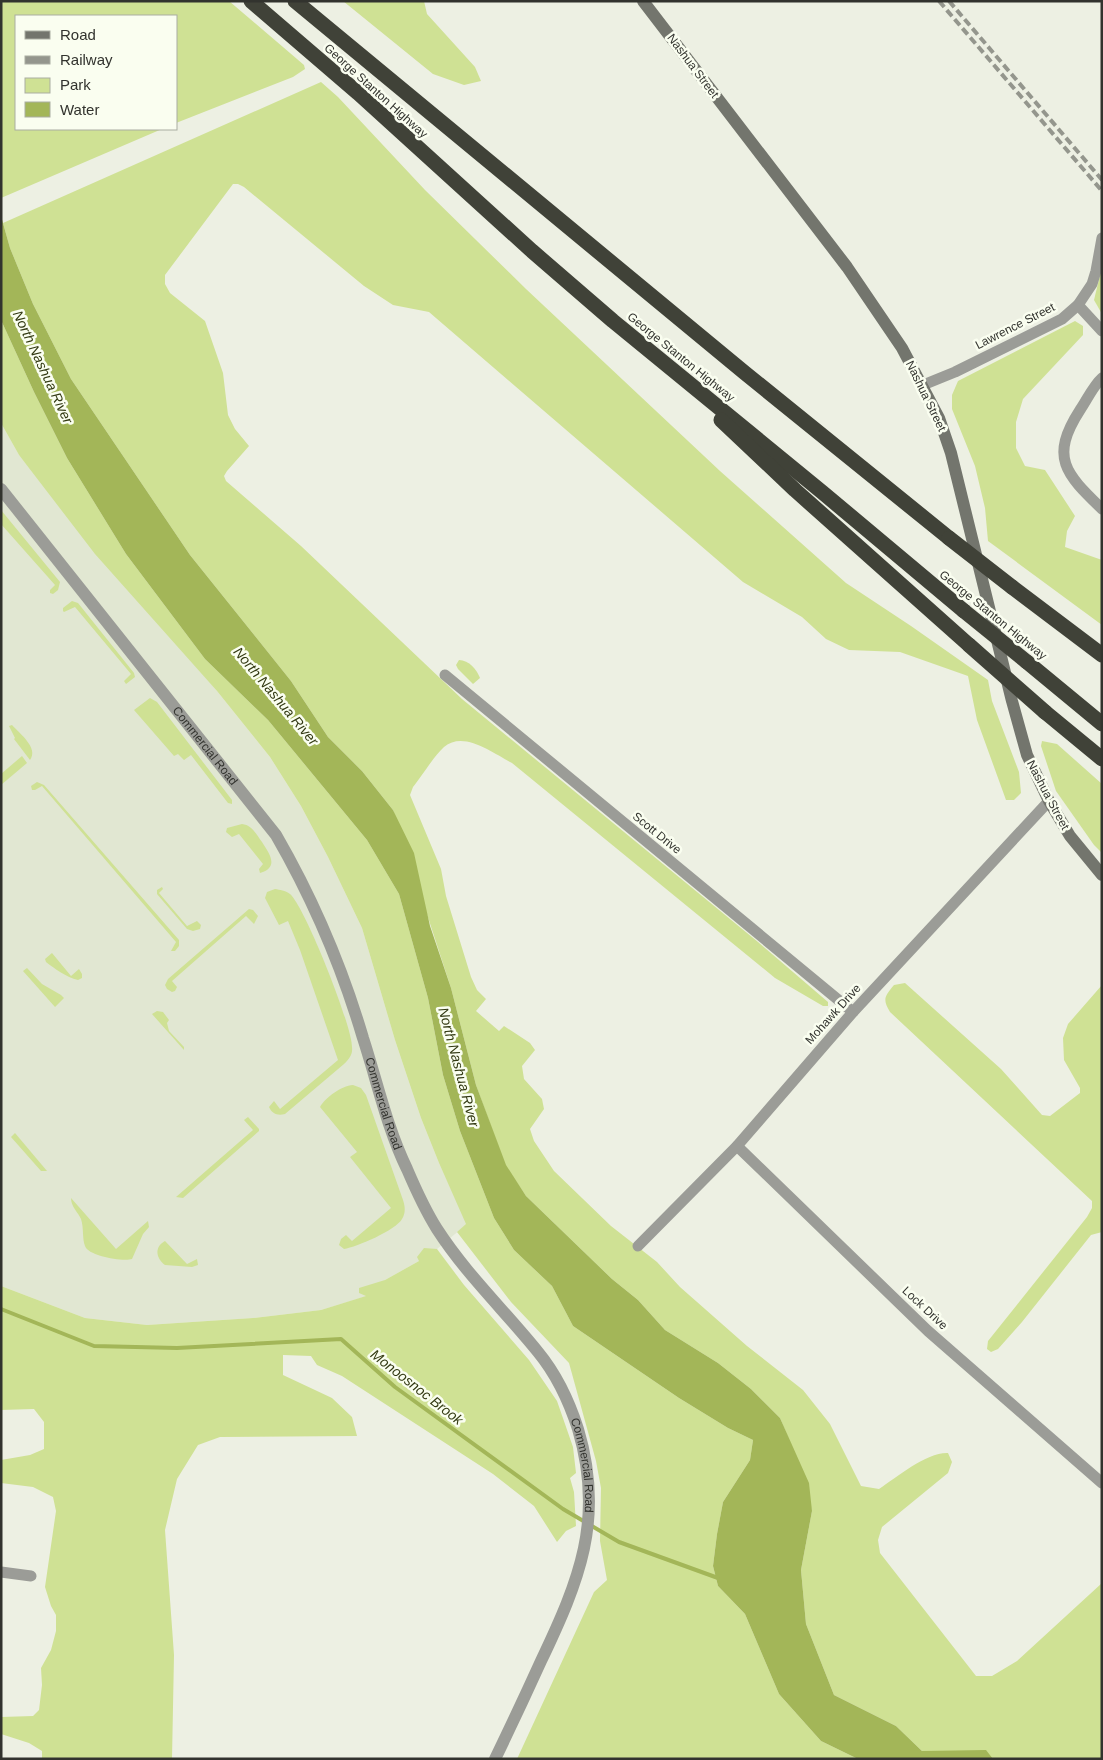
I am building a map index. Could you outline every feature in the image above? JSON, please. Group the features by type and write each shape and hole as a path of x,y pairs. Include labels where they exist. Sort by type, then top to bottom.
{"highway":[{"name":"George Stanton Highway","path":"251,1 358,94 532,251 638,342 1102,724"},
{"name":"George Stanton Highway","path":"295,1 760,385 949,538 1102,655"},
{"path":"638,342 795,490 1045,712 1102,759"}],"main road":[{"name":"Nashua Street","path":"643,1 847,267 902,348 923,385 939,418 951,453 1027,755 1049,801 1070,836 1102,874"}],"street":[{"name":"Lawrence Street","path":"923,385 955,372 1062,319 1078,305 1092,284 1102,238"},
{"path":"1078,305 1102,331"},
{"path":"1102,378 1076,416 1065,442 1063,452 1064,460 1071,476 1102,509"},
{"name":"Commercial Road","path":"1,489 244,796 264,817 276,835 292,863 339,964 401,1158 424,1206 438,1230 461,1262 539,1353 564,1391 582,1443 587,1468 588,1532 583,1556 567,1606 495,1759"},
{"name":"Scott Drive","path":"445,675 853,1012"},
{"name":"Mohawk Drive","path":"638,1246 737,1146 853,1012 1049,801"},
{"name":"Lock Drive","path":"737,1146 928,1330 1102,1482"},
{"path":"1,1572 31,1576"}],"shaded area":[{"path":"1,423 19,455 270,757 301,806 362,928 395,1040 421,1118 467,1224 437,1249 385,1280 367,1296 321,1310 253,1318 147,1325 85,1318 1,1286"}],"green space":[{"path":"1,1 229,1 304,65 305,69 293,77 178,122 178,15 15,15 15,130 160,130 1,198"},
{"path":"343,1 424,1 427,14 475,67 481,81 464,85 433,74"},
{"path":"321,82 338,97 425,190 526,289 720,471 846,583 988,680 992,701 1019,772 1021,793 1014,800 1006,800 977,720 968,676 900,652 849,650 826,639 802,617 743,582 429,312 393,305 364,286 244,187 233,184 165,275 165,284 170,293 205,321 223,373 228,415 235,429 249,446 227,471 224,476 226,481 301,546 462,699 758,942 828,1002 828,1006 823,1006 775,978 512,763 479,745 461,741 452,742 444,747 413,787 410,795 441,869 446,896 471,977 477,990 486,999 476,1011 499,1031 504,1026 530,1043 535,1050 522,1066 524,1079 542,1099 544,1109 530,1129 534,1141 554,1171 611,1226 657,1262 680,1287 747,1346 803,1390 830,1424 861,1486 879,1489 922,1461 948,1453 952,1462 948,1473 882,1527 878,1540 880,1553 976,1676 992,1676 1017,1661 1102,1583 1102,1759 954,1759 948,1751 922,1751 896,1726 834,1695 806,1624 801,1570 812,1511 793,1449 780,1418 751,1389 718,1363 665,1330 638,1300 612,1279 526,1196 505,1165 476,1085 451,988 393,810 362,771 328,737 291,681 190,555 71,379 33,304 10,248 3,223"},
{"path":"1102,267 1102,314 1094,300"},
{"path":"1,320 67,458 126,554 205,659 268,720 367,840 399,894 428,998 443,1075 460,1131 494,1218 514,1250 552,1286 573,1326 679,1398 728,1428 753,1440 750,1460 723,1502 713,1566 718,1586 745,1614 779,1694 821,1741 858,1759 517,1759 594,1592 607,1580 600,1541 601,1488 596,1461 569,1363 511,1302 457,1232 466,1224 421,1118 395,1040 362,928 301,806 270,757 217,691 95,554 19,455 1,423"},
{"path":"1075,321 1083,326 1083,335 1023,399 1016,422 1016,448 1025,466 1045,470 1075,516 1067,531 1065,547 1102,560 1102,625 988,541 985,508 975,466 952,409 952,395 958,381"},
{"path":"1,510 60,582 58,590 53,594 50,593 50,590 55,585 1,524"},
{"path":"72,601 78,603 134,673 135,677 126,684 124,681 131,674 75,607 63,611 63,608"},
{"path":"459,660 463,660 472,666 477,672 480,678 473,684 458,669 456,665"},
{"path":"150,698 157,702 232,800 232,804 228,803 191,755 184,760 178,754 174,756 134,710"},
{"path":"12,725 30,746 32,755 30,760 14,739 9,726"},
{"path":"1042,741 1057,744 1102,784 1102,853 1094,845 1056,791 1041,746"},
{"path":"22,756 27,763 1,785 1,774"},
{"path":"37,782 44,785 179,940 179,946 175,951 171,951 176,942 42,786 32,790 31,786"},
{"path":"242,824 254,830 271,859 270,867 260,873 259,869 263,864 239,834 232,837 226,832 227,828"},
{"path":"162,887 163,889 159,893 187,926 197,921 201,925 200,929 193,931 187,929 157,894 157,890"},
{"path":"275,889 290,894 306,920 336,992 350,1035 352,1050 344,1064 285,1114 280,1115 274,1113 269,1107 274,1101 280,1109 338,1060 288,921 279,925 265,898 267,892"},
{"path":"249,909 253,910 258,916 254,924 246,916 172,981 177,987 175,991 172,992 167,989 165,985 168,979"},
{"path":"52,953 71,976 79,969 82,978 78,980 69,977 46,962 45,959"},
{"path":"27,968 42,984 64,998 55,1007 23,971"},
{"path":"905,983 1001,1069 1042,1115 1050,1116 1080,1093 1080,1088 1064,1060 1063,1038 1068,1024 1102,985 1102,1232 1091,1235 1022,1322 998,1349 991,1352 987,1349 988,1341 1087,1217 1092,1208 1092,1201 890,1012 885,1001 887,995 894,985"},
{"path":"157,1011 163,1012 169,1020 167,1023 169,1031 184,1047 184,1050 152,1014"},
{"path":"353,1085 361,1088 366,1095 405,1210 402,1219 392,1228 366,1242 344,1249 339,1245 341,1239 346,1235 352,1241 391,1208 350,1157 357,1152 320,1107 334,1093 344,1087"},
{"path":"248,1117 259,1131 183,1198 176,1197 253,1130 244,1120"},
{"path":"15,1133 47,1171 41,1171 11,1137"},
{"path":"71,1198 116,1249 148,1221 149,1227 143,1234 132,1259 121,1260 106,1257 88,1250 84,1243 81,1219 73,1207"},
{"path":"165,1241 187,1264 197,1259 198,1265 192,1267 165,1265 158,1256 158,1249 161,1243"},
{"path":"424,1248 437,1249 464,1285 529,1360 557,1401 573,1447 576,1473 570,1478 574,1492 576,1526 566,1531 557,1542 534,1506 493,1474 342,1376 317,1365 311,1356 283,1355 283,1375 332,1398 352,1417 357,1436 220,1437 198,1445 177,1479 165,1530 174,1655 172,1759 42,1759 42,1751 29,1743 1,1734 1,1717 33,1716 39,1710 42,1685 41,1668 51,1650 56,1631 56,1615 45,1587 56,1511 53,1497 33,1487 1,1483 1,1460 30,1455 44,1449 44,1422 34,1409 1,1410 1,1286 85,1318 147,1325 253,1318 321,1310 366,1296 359,1293 359,1288 385,1280 419,1261 417,1257"}],"water":[{"name":"North Nashua River","path":"1,216 10,248 33,304 71,379 190,555 291,681 328,737 362,771 393,810 414,853 430,926 451,988 476,1085 506,1165 526,1196 612,1279 638,1300 665,1330 718,1363 751,1389 780,1418 809,1483 812,1511 801,1570 806,1624 834,1695 896,1726 922,1751 986,1750 993,1759 858,1759 821,1741 779,1694 745,1614 718,1586 713,1566 723,1502 750,1460 753,1440 728,1428 679,1398 573,1326 552,1286 514,1250 494,1218 460,1131 443,1075 428,998 399,894 367,840 268,720 205,659 126,554 67,458 1,320"}],"waterway":[{"name":"Monoosnoc Brook","path":"1,1309 94,1346 177,1348 341,1339 395,1387 563,1509 619,1542 718,1578"}],"railway":[{"path":"939,1 1102,191"},
{"path":"949,1 1102,180"}]}
